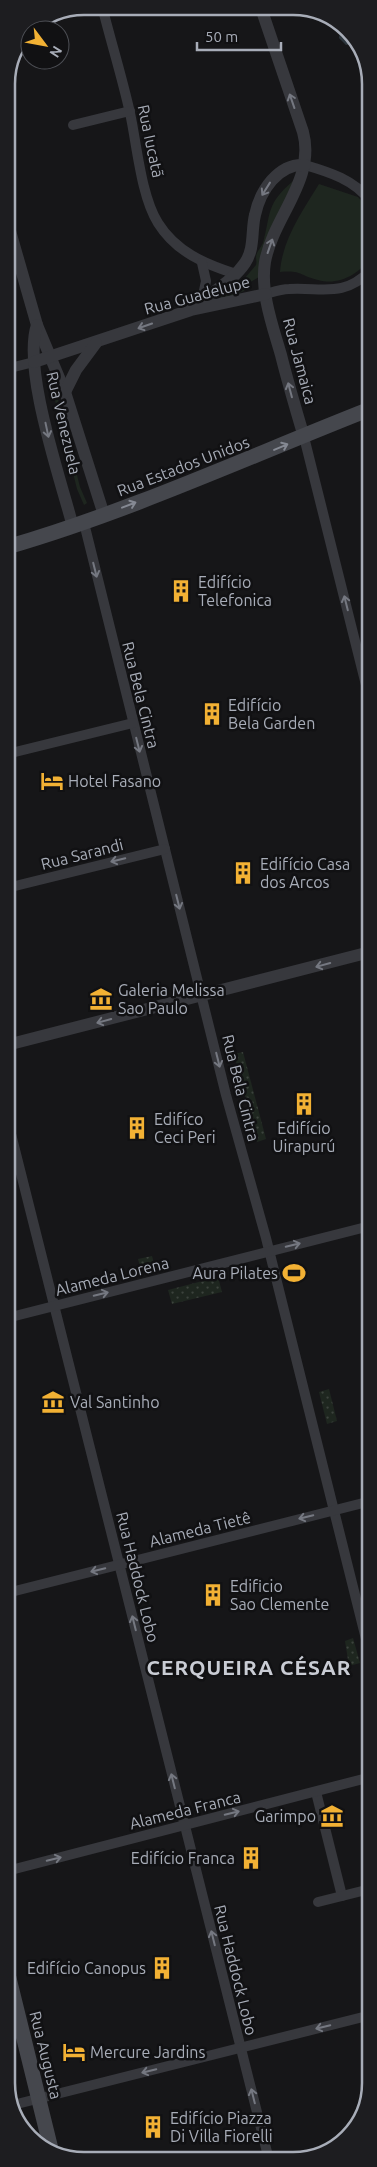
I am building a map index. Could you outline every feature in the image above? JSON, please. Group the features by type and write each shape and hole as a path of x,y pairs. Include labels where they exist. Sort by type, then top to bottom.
{"main road":[{"name":"Rua Estados Unidos","path":"15,544 78,525 362,413"},
{"name":"Rua Augusta","path":"15,2002 49,2143"}],"street":[{"name":"Rua Iucatã","path":"104,15 130,111 146,191 158,223 184,251 202,263 236,274"},
{"name":"Rua Guadelupe","path":"34,362 192,310 266,294 265,263 268,247 305,165 307,148 262,15"},
{"path":"73,125 130,111"},
{"path":"192,310 236,274 245,262 250,251 254,215 267,186 278,174 288,168 305,165 334,174 362,192"},
{"name":"Rua Venezuela","path":"15,248 37,325 65,392 104,515"},
{"path":"202,263 206,281 202,300"},
{"path":"266,294 288,289 336,290 362,280"},
{"name":"Rua Jamaica","path":"266,294 272,324 304,437"},
{"name":"Rua Venezuela","path":"37,325 34,362 36,383 49,440 78,525"},
{"path":"65,392 76,370 96,343"},
{"path":"15,367 34,362"},
{"path":"304,437 362,670"},
{"name":"Rua Bela Cintra","path":"78,525 133,723 226,1095 269,1251 362,1623"},
{"path":"15,752 133,723"},
{"name":"Rua Sarandi","path":"15,886 165,849"},
{"path":"15,1043 362,954"},
{"name":"Rua Haddock Lobo","path":"15,1150 267,2152"},
{"name":"Alameda Lorena","path":"15,1316 362,1228"},
{"name":"Alameda Tietê","path":"15,1591 362,1503"},
{"name":"Alameda Franca","path":"15,1868 362,1779"},
{"path":"316,1792 342,1896"},
{"path":"318,1902 362,1891"},
{"path":"19,2104 362,2017"}],"shaded area":[{"path":"293,181 259,277 249,283 244,291 221,301 218,296 239,285 256,265 256,255 263,243 271,209 278,196"},
{"path":"319,184 358,197 362,202 362,267 348,277 333,281 318,280 293,272 280,272 285,248 300,215"},
{"path":"54,383 80,487 87,503 84,505 77,489 51,384"},
{"path":"243,1052 266,1139 257,1142 234,1054"},
{"path":"152,1256 155,1267 141,1270 138,1259"},
{"path":"218,1277 222,1292 172,1304 168,1290"},
{"path":"329,1389 337,1421 327,1424 319,1392"},
{"path":"353,1638 360,1663 349,1666 345,1641"}],"water":[{"path":"340,33 349,44 346,45 339,38"}],"place":[{"name":"Edifício Telefonica","path":"181,591"},
{"name":"Edifício Bela Garden","path":"212,714"},
{"name":"Hotel Fasano","path":"52,781"},
{"name":"Edifício Casa dos Arcos","path":"243,873"},
{"name":"Galeria Melissa Sao Paulo","path":"101,999"},
{"name":"Edifício Uirapurú","path":"304,1104"},
{"name":"Edifíco Ceci Peri","path":"137,1128"},
{"name":"Aura Pilates","path":"294,1273"},
{"name":"Val Santinho","path":"53,1402"},
{"name":"Edificio Sao Clemente","path":"213,1595"},
{"name":"Garimpo","path":"332,1816"},
{"name":"Edifício Franca","path":"251,1858"},
{"name":"Edifício Canopus","path":"162,1968"},
{"name":"Mercure Jardins","path":"74,2052"},
{"name":"Edifício Piazza Di Villa Fiorelli","path":"153,2127"}],"district":[{"name":"CERQUEIRA CÉSAR","path":"249,1668"}]}
